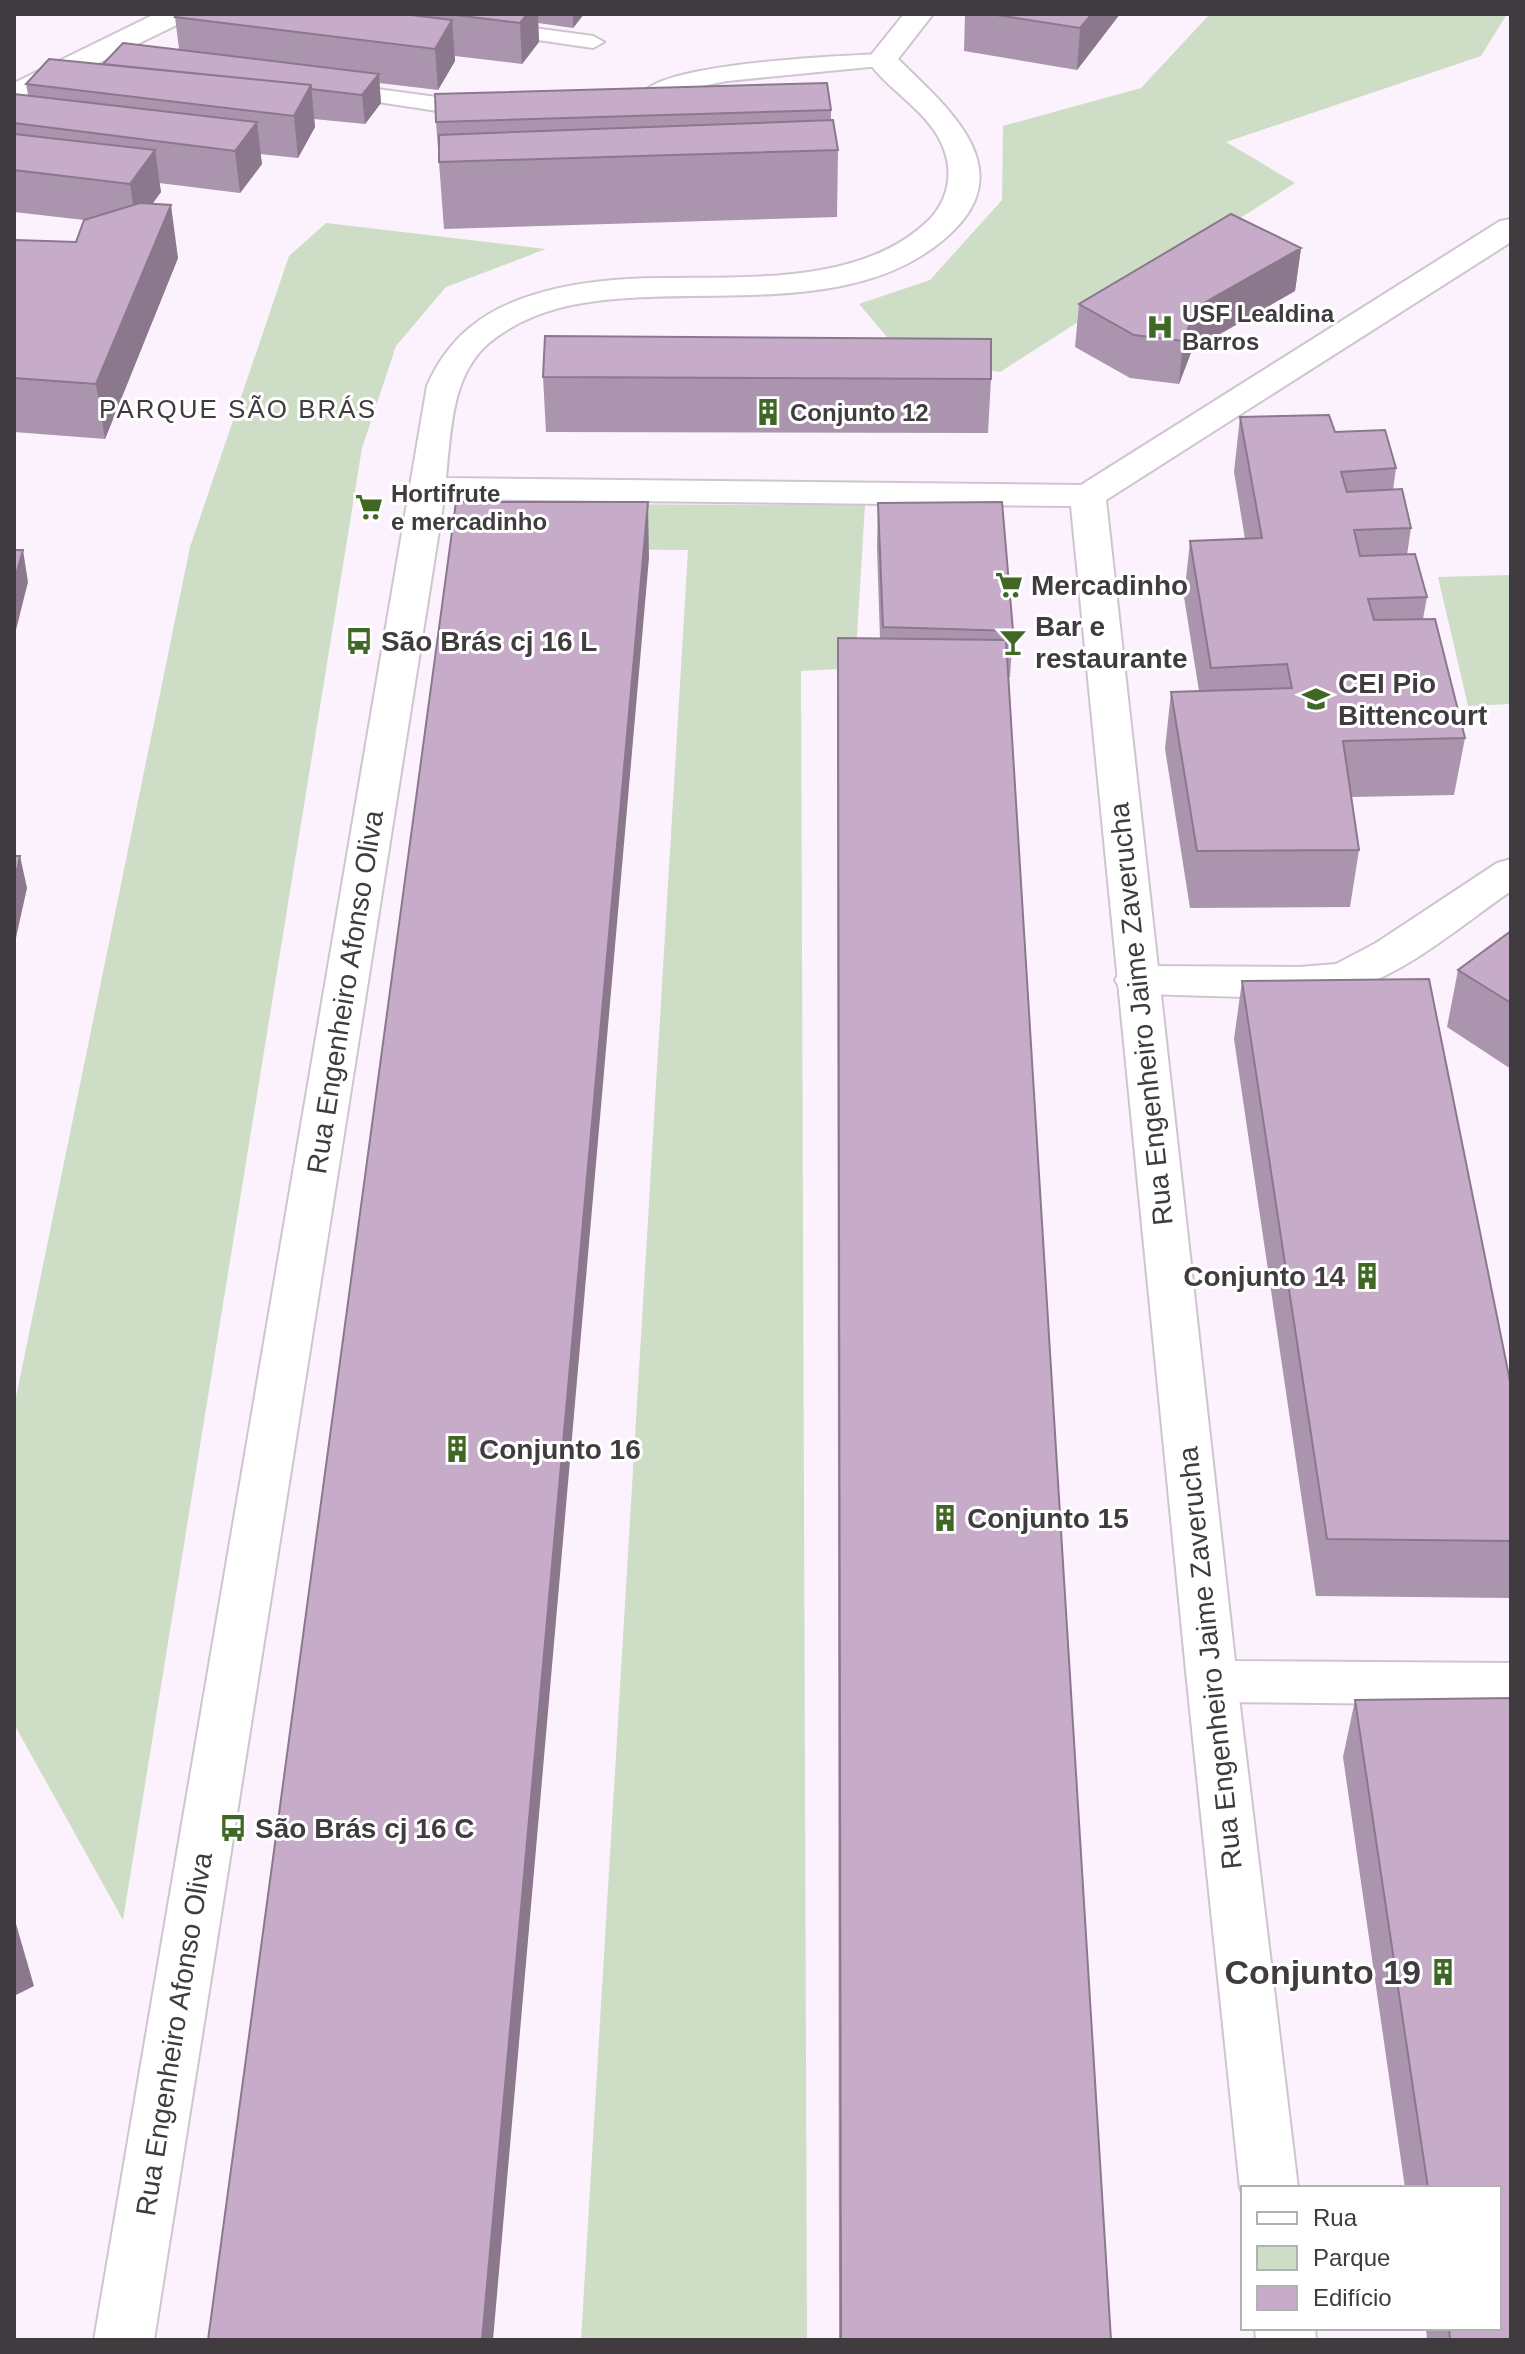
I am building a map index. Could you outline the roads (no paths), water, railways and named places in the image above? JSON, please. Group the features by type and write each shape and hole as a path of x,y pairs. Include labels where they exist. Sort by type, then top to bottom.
{"street":[{"path":"14,95 177,14"},
{"path":"882,60 919,14"},
{"name":"Rua Engenheiro Afonso Oliva","path":"124,2340 428,488 438,404 450,370 475,338 508,316 545,301 586,292 805,282 894,258 918,246 943,226 958,203 966,177 958,145 882,60"},
{"path":"428,488 1088,496 1511,228"},
{"name":"Rua Engenheiro Jaime Zaverucha","path":"1088,496 1136,980 1269,2186"},
{"path":"1136,980 1300,981 1344,977 1391,953 1511,872"},
{"path":"1212,1681 1511,1684"}],"lane":[{"path":"473,26 593,42"},
{"path":"90,57 134,62"},
{"path":"648,129 647,106 654,94 674,86 798,65 882,60"},
{"path":"319,88 444,105"}],"place":[{"name":"USF Lealdina Barros","path":"1160,327"},
{"name":"Conjunto 12","path":"768,412"},
{"name":"Hortifrute e mercadinho","path":"369,507"},
{"name":"Mercadinho","path":"1009,585"},
{"name":"São Brás cj 16 L","path":"359,641"},
{"name":"Bar e restaurante","path":"1013,642"},
{"name":"CEI Pio Bittencourt","path":"1316,699"},
{"name":"Conjunto 14","path":"1367,1276"},
{"name":"Conjunto 16","path":"457,1449"},
{"name":"Conjunto 15","path":"945,1518"},
{"name":"São Brás cj 16 C","path":"233,1828"},
{"name":"Conjunto 19","path":"1443,1972"}],"district":[{"name":"PARQUE SÃO BRÁS","path":"238,409"}]}
